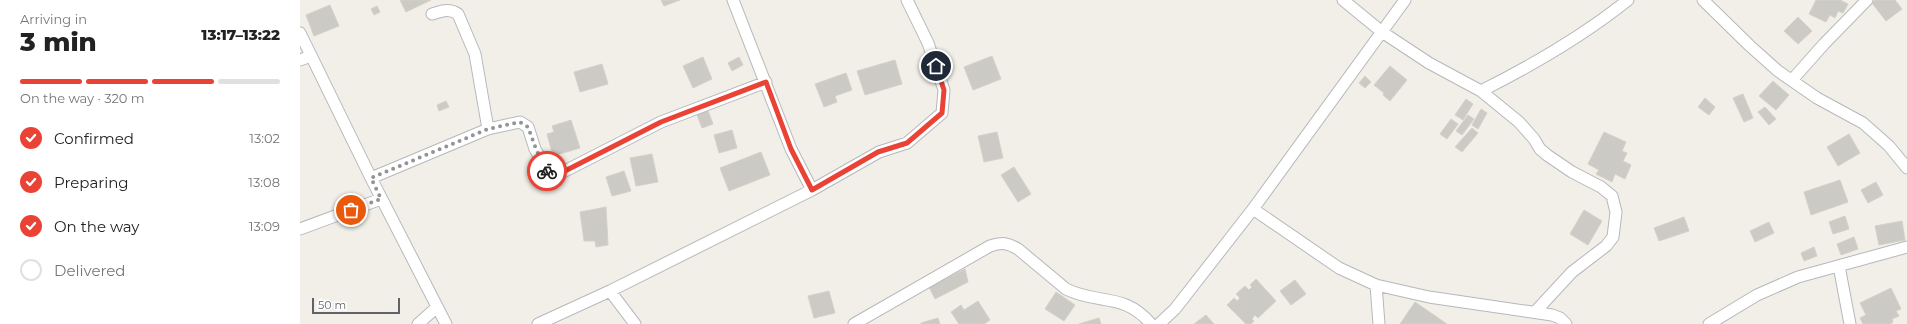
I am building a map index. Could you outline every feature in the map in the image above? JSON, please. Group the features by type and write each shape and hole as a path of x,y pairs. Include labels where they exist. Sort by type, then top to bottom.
{"street":[{"path":"733,0 791,149 812,190"},
{"path":"538,324 610,291 812,190 878,152 907,143 942,113 944,90 928,43 906,0"},
{"path":"1342,0 1382,32 1429,64 1481,91 1519,122 1534,139 1540,149 1572,172 1609,192 1616,212 1613,237 1606,246 1572,272 1535,312"},
{"path":"1159,324 1175,309 1253,209 1405,0"},
{"path":"1481,91 1549,54 1603,20 1628,0"},
{"path":"1703,0 1778,71 1817,98 1863,123 1889,146 1907,168"},
{"path":"1792,80 1824,44 1867,0"},
{"path":"432,14 446,10 453,10 458,14 475,54 488,129"},
{"path":"300,33 381,199 446,324"},
{"path":"300,60 311,56"},
{"path":"371,178 488,129 520,122 528,127 536,149 548,171 561,173 661,122 766,82"},
{"path":"300,229 381,199"},
{"path":"1253,209 1339,268 1376,285 1429,297 1552,315 1560,318 1566,324"},
{"path":"854,324 990,246 1001,242 1010,244 1018,249 1066,289 1075,293 1107,298 1128,305 1143,314 1151,324"},
{"path":"1709,324 1757,295 1791,280 1907,247"},
{"path":"1839,266 1850,324"},
{"path":"1376,285 1379,324"},
{"path":"610,291 635,324"},
{"path":"418,324 437,307"}],"building":[{"path":"400,0 431,0 406,12"},
{"path":"661,0 680,0 664,6"},
{"path":"1816,0 1840,0 1848,4 1843,13 1838,11 1835,18 1830,15 1826,22 1809,14"},
{"path":"1875,0 1895,0 1902,9 1886,21 1872,3"},
{"path":"330,5 339,26 314,36 306,15"},
{"path":"377,6 380,12 374,15 371,9"},
{"path":"1798,17 1812,31 1798,44 1784,31"},
{"path":"992,56 1001,79 973,90 964,67"},
{"path":"703,57 712,79 693,88 683,66"},
{"path":"739,57 743,65 732,71 728,63"},
{"path":"895,60 902,84 865,95 857,71"},
{"path":"602,64 608,84 580,92 574,72"},
{"path":"1390,66 1407,80 1390,101 1383,95 1384,93 1374,85"},
{"path":"846,73 852,90 835,96 837,102 824,107 815,84"},
{"path":"1365,76 1371,82 1365,88 1359,83"},
{"path":"1773,81 1789,95 1776,110 1759,96"},
{"path":"1743,94 1753,118 1744,122 1733,98"},
{"path":"1705,98 1715,107 1709,115 1698,107"},
{"path":"1466,99 1473,104 1463,120 1455,115"},
{"path":"446,101 449,107 439,111 437,105"},
{"path":"1765,107 1776,119 1769,125 1758,112"},
{"path":"707,108 713,124 702,128 696,112"},
{"path":"1481,109 1487,113 1478,129 1472,125"},
{"path":"1468,115 1474,119 1462,135 1456,131"},
{"path":"1451,119 1458,124 1447,139 1440,134"},
{"path":"571,120 580,148 553,156 547,134 554,132 552,126"},
{"path":"1472,128 1478,133 1462,152 1455,147"},
{"path":"732,130 737,148 719,153 714,135"},
{"path":"997,132 1003,158 984,162 978,136"},
{"path":"1604,132 1626,142 1622,151 1627,153 1623,161 1631,165 1625,179 1615,174 1612,182 1596,174 1599,170 1588,164"},
{"path":"1849,134 1860,153 1838,166 1827,147"},
{"path":"761,152 770,175 729,191 720,168"},
{"path":"652,154 658,182 636,186 630,158"},
{"path":"1014,167 1031,194 1018,202 1001,175"},
{"path":"624,171 631,191 612,196 606,177"},
{"path":"1840,180 1848,202 1811,215 1804,192"},
{"path":"1876,182 1883,195 1868,203 1861,190"},
{"path":"606,207 608,245 596,247 595,241 584,241 580,212"},
{"path":"1584,210 1602,221 1588,245 1570,234"},
{"path":"1845,216 1849,229 1833,234 1829,222"},
{"path":"1684,217 1689,231 1659,241 1654,228"},
{"path":"1902,221 1905,240 1879,245 1875,226"},
{"path":"1769,222 1774,233 1755,242 1750,231"},
{"path":"1854,237 1858,249 1841,255 1837,244"},
{"path":"1814,247 1817,256 1804,261 1801,253"},
{"path":"965,269 968,282 935,299 929,287"},
{"path":"1256,279 1276,301 1258,318 1255,315 1252,319 1254,321 1251,324 1246,324 1227,305 1234,298 1237,301 1240,298 1236,294 1245,286 1249,290 1252,287 1250,285"},
{"path":"1295,280 1306,294 1291,305 1280,291"},
{"path":"1891,288 1901,309 1896,311 1899,316 1892,319 1893,322 1890,324 1863,324 1860,318 1866,315 1860,303"},
{"path":"829,291 835,313 814,318 808,296"},
{"path":"1056,292 1075,305 1064,321 1045,309"},
{"path":"978,301 990,320 984,324 959,324 951,312 961,305 964,310"},
{"path":"1415,302 1447,324 1400,324"},
{"path":"1206,315 1214,324 1194,324"},
{"path":"938,318 940,324 921,324 921,323"},
{"path":"1099,318 1101,324 1079,324"}],"way so far":[{"path":"351,210 381,199 371,178 488,129 520,122 528,127 536,149 547,171"}],"route":[{"path":"547,171 561,173 661,122 766,82 791,149 812,190 878,152 907,143 942,113 944,90 936,66"}]}
